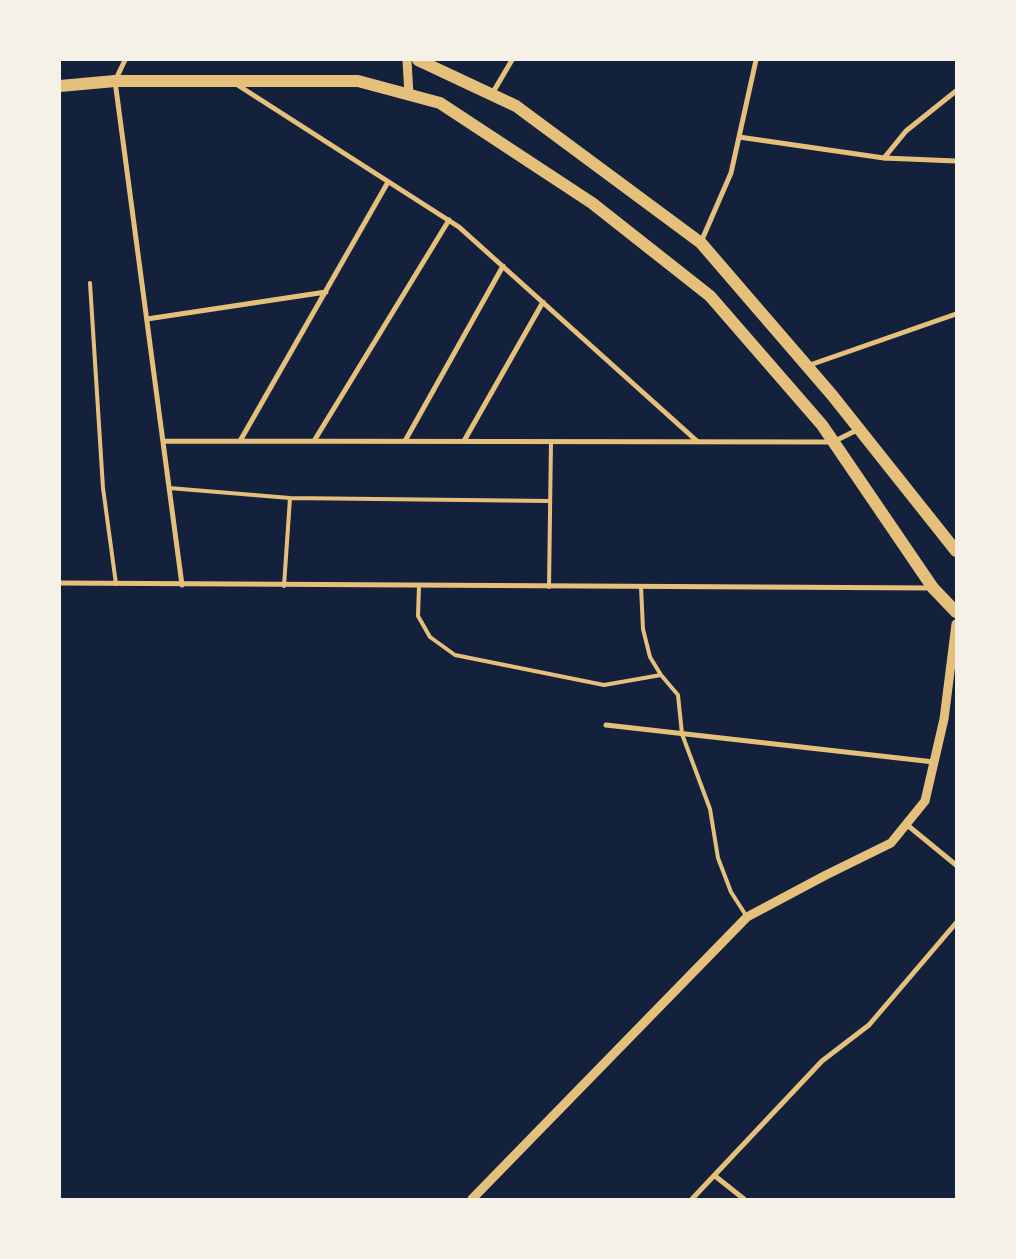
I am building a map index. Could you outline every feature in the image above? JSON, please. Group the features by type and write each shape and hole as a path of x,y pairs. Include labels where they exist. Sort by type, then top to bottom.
{"main road":[{"path":"418,60 516,106 701,242 859,429 956,551"},
{"path":"60,86 116,81 358,81 440,103 592,203 710,296 822,426 933,588 956,612"}],"street":[{"path":"125,60 116,81 182,585"},
{"path":"407,60 409,95"},
{"path":"491,94 512,60"},
{"path":"701,242 731,173 756,60"},
{"path":"231,81 459,227 699,442"},
{"path":"884,158 906,131 956,91"},
{"path":"740,137 884,158 956,161"},
{"path":"240,441 388,182"},
{"path":"314,441 449,220"},
{"path":"405,441 503,266"},
{"path":"147,320 326,292"},
{"path":"464,441 543,302"},
{"path":"807,366 956,314"},
{"path":"163,440 833,442 859,429"},
{"path":"60,584 933,588"},
{"path":"472,1199 747,917 891,843 925,801 944,719 956,624"},
{"path":"606,725 934,762"},
{"path":"906,824 956,865"},
{"path":"692,1199 822,1061 870,1025 956,923"},
{"path":"715,1176 744,1199"}],"lane":[{"path":"90,283 103,488 116,584"},
{"path":"549,587 552,442"},
{"path":"169,488 290,498 550,501"},
{"path":"284,586 290,498"},
{"path":"419,586 418,616 430,637 454,655 604,685 661,675"},
{"path":"641,587 643,629 650,657 661,675 678,695 682,734 710,809 718,858 731,892 747,917"}]}
